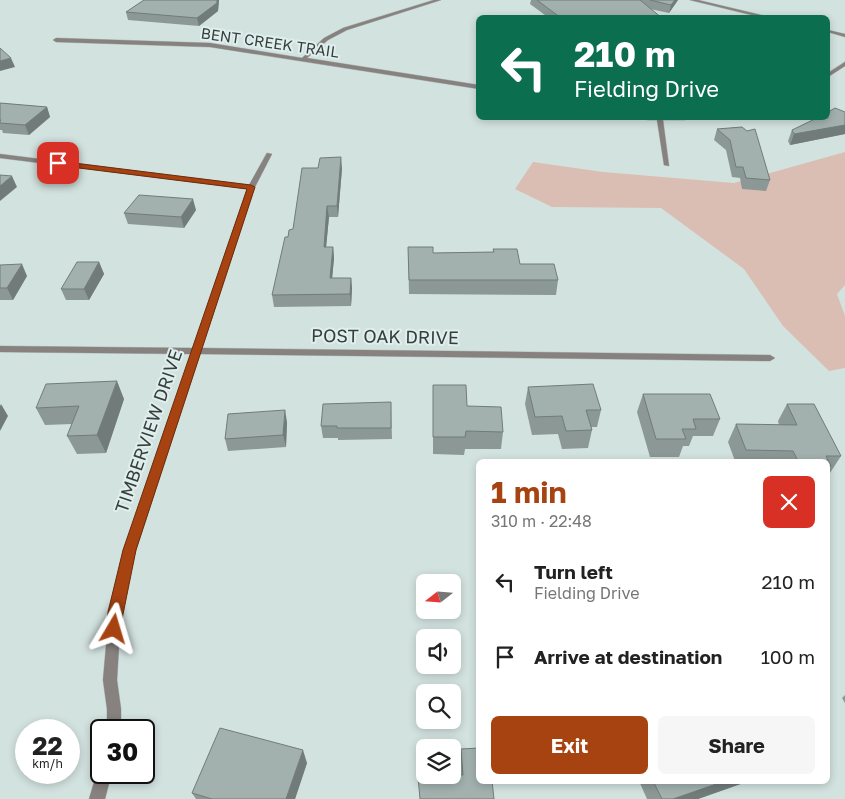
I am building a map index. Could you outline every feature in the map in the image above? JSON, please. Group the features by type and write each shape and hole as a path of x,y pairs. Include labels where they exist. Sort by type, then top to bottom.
{"street":[{"path":"304,58 326,39 345,29 439,0"},
{"path":"692,0 759,15"},
{"path":"830,32 845,36"},
{"name":"BENT CREEK TRAIL","path":"56,40 210,45 304,58 476,87"},
{"path":"830,74 845,64"},
{"path":"660,120 667,165"},
{"name":"TIMBERVIEW DRIVE","path":"114,719 110,680 115,612 130,550 251,187 269,154"},
{"path":"0,156 251,187"},
{"name":"POST OAK DRIVE","path":"0,348 770,358"},
{"path":"97,799 101,784"}],"shaded area":[{"path":"845,152 845,285 837,294 845,316 845,368 829,371 783,326 744,269 661,208 552,207 515,189 533,162 603,172 734,183"}],"building":[{"path":"144,0 217,0 217,3 197,18 126,12"},
{"path":"537,0 640,0 658,15 557,15"},
{"path":"650,0 675,0 671,5"},
{"path":"0,48 11,58 0,61"},
{"path":"0,103 47,107 25,125 0,123"},
{"path":"835,108 845,112 845,125 794,134 792,130 813,120 830,120 830,111"},
{"path":"742,127 747,131 755,129 770,180 746,178 743,167 736,167 730,140 717,129"},
{"path":"341,157 337,206 327,206 324,247 333,247 330,278 351,278 350,294 272,295 285,237 288,237 289,230 293,229 302,168 318,168 320,158"},
{"path":"0,175 12,176 0,186"},
{"path":"139,195 193,199 181,217 124,213"},
{"path":"408,247 433,247 433,253 494,252 493,249 517,249 520,264 554,264 558,280 409,280"},
{"path":"77,262 99,262 84,289 61,289"},
{"path":"22,264 7,288 0,288 0,265"},
{"path":"117,381 97,435 67,436 79,406 36,408 46,384"},
{"path":"593,384 601,410 586,410 592,430 566,431 562,416 535,417 528,387"},
{"path":"433,385 466,385 467,406 501,407 503,432 466,431 465,437 433,437"},
{"path":"643,394 710,394 720,419 693,419 696,429 682,429 686,439 656,439"},
{"path":"391,402 391,428 337,428 337,426 321,426 323,404"},
{"path":"787,404 814,404 841,456 826,456 828,459 797,459 793,451 746,450 736,424 797,425"},
{"path":"285,410 283,435 225,439 228,414"},
{"path":"220,728 303,750 286,799 212,799 192,793"},
{"path":"476,748 476,784 492,784 494,799 420,799 419,784 461,784 461,775 463,775 461,749"},
{"path":"654,784 716,784 673,799 662,799"}],"route":[{"path":"58,163 251,187 130,550 115,612 114,629"}]}
